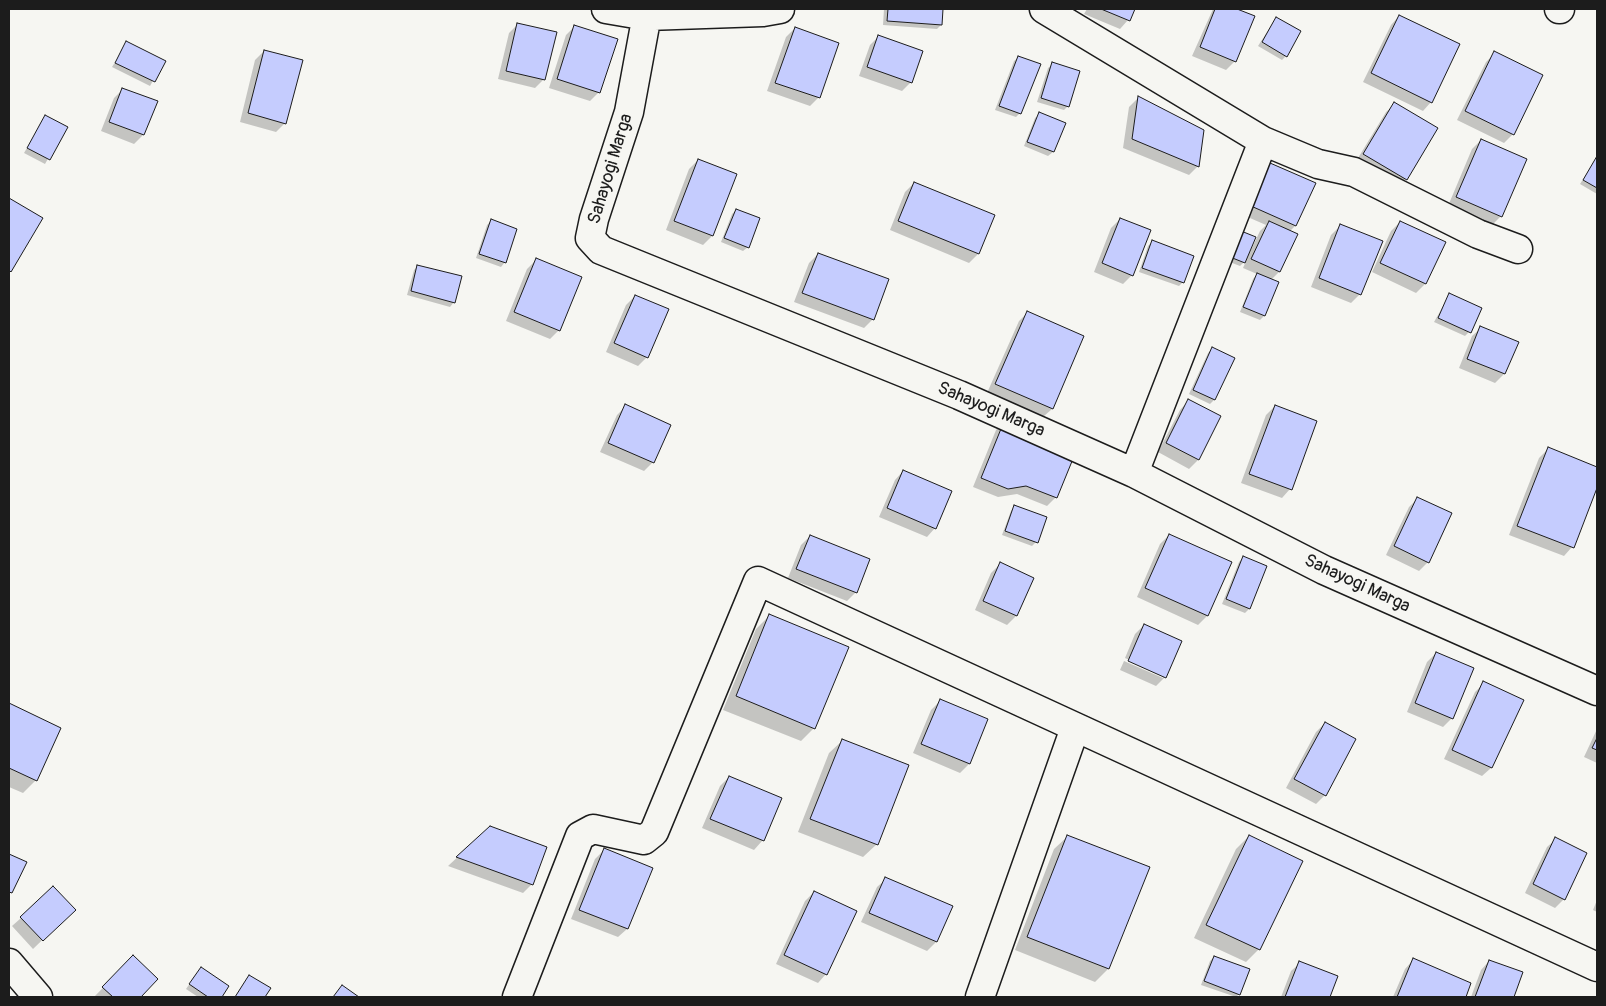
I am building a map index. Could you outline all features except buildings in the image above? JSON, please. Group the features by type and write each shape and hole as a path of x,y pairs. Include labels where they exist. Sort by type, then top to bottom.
{"street":[{"path":"606,9 647,12 763,12 780,9"},
{"path":"1044,9 1263,141 1318,164 1354,172 1478,234 1518,250"},
{"name":"Sahayogi Marga","path":"647,12 629,112 590,238 601,250 959,395 1134,473 1324,570 1597,691"},
{"path":"1134,473 1263,141"},
{"path":"517,997 580,836 592,829 644,840 654,832 758,581 1597,967"},
{"path":"986,997 1075,728"},
{"path":"9,963 38,997"}]}
